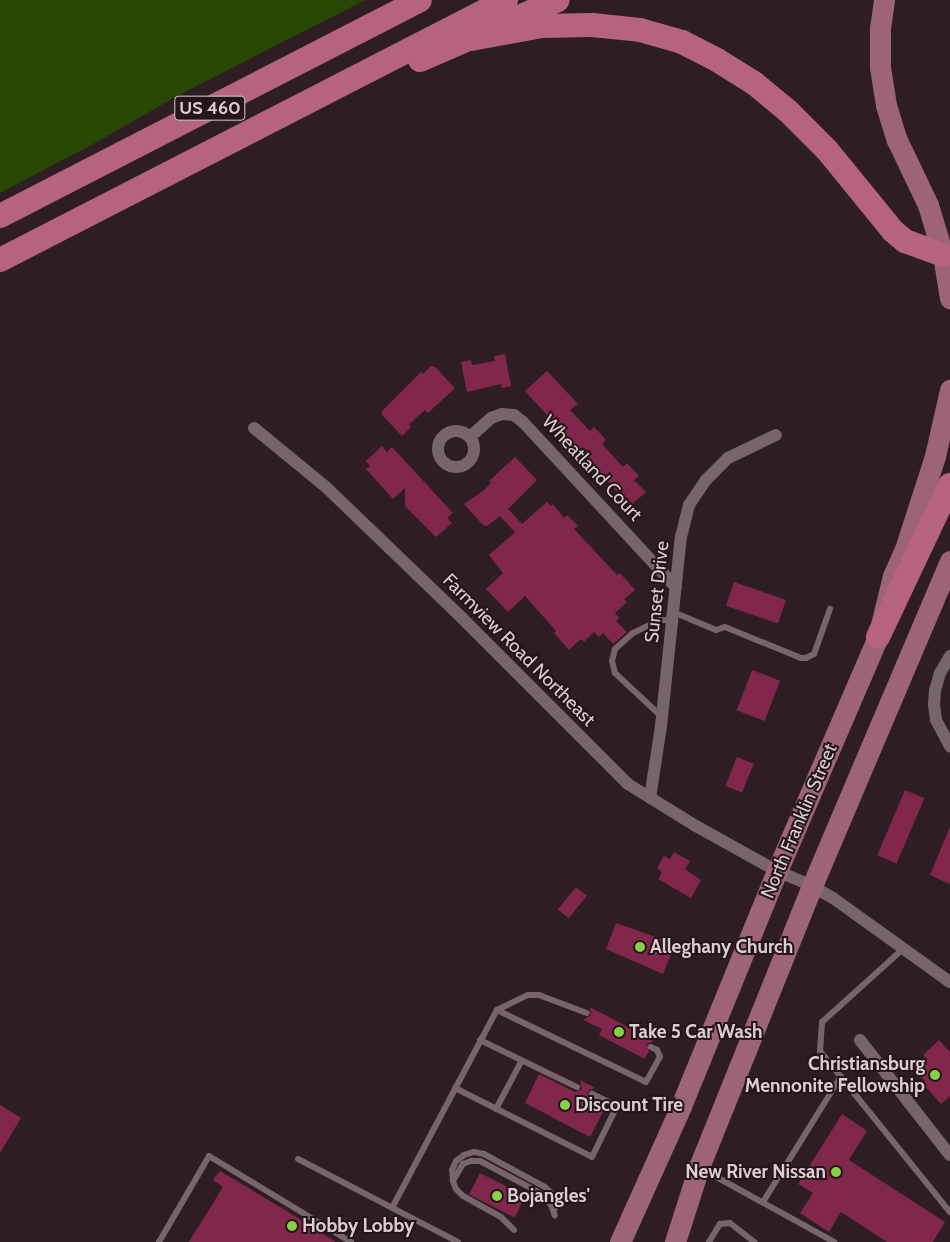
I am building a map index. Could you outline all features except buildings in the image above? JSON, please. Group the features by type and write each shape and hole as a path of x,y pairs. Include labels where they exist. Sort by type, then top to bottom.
{"highway":[{"path":"300,62 401,0"},
{"name":"US 460","path":"0,216 420,0"},
{"name":"US 460","path":"0,260 506,0"},
{"path":"238,138 558,0"},
{"path":"471,39 542,26 592,24 640,30 682,42 717,60 754,83 788,111 827,150 893,232 905,241 943,255"},
{"path":"878,637 950,485"}],"main road":[{"path":"884,0 880,29 880,67 886,104 897,140 928,205 943,255 950,298"},
{"name":"North Franklin Street","path":"620,1242 680,1106 777,871 878,637 894,576 926,487 950,390"},
{"name":"North Franklin Street","path":"675,1242 699,1167 812,886 946,584 950,561"}],"street":[{"name":"Wheatland Court","path":"470,437 491,418 502,414 514,415 523,422 676,587"},
{"name":"Farmview Road Northeast","path":"254,428 328,488 462,618 628,784 777,871 812,886 904,948 950,982"},
{"name":"Sunset Drive","path":"650,798 662,717 681,537 689,505 706,480 728,458 776,435"},
{"path":"950,656 940,673 935,690 934,705 936,720 950,746"},
{"path":"860,1040 950,1155"}],"lane":[{"path":"662,717 615,673 612,661 615,649 633,632 673,616 716,630 725,627 800,658 806,658 814,654 830,609"},
{"path":"904,948 822,1022 820,1051 950,1212"},
{"path":"392,1208 497,1010 515,999 528,995 540,995 587,1013"},
{"path":"497,1010 646,1082 660,1057 657,1050 651,1047"},
{"path":"480,1040 577,1087"},
{"path":"496,1109 522,1060"},
{"path":"763,1202 841,1076"},
{"path":"455,1088 592,1157 617,1106 592,1094"},
{"path":"159,1242 209,1156 351,1242"},
{"path":"298,1159 458,1242"},
{"path":"514,1230 501,1217 463,1196 456,1189 453,1181 463,1164 471,1161 480,1161 544,1195 552,1207 554,1216"},
{"path":"699,1167 834,1242"},
{"path":"709,1242 720,1224 730,1223 754,1242"}],"green space":[{"path":"0,0 365,0 179,95 97,142 0,193"}],"place":[{"name":"Alleghany Church","path":"640,947"},
{"name":"Take 5 Car Wash","path":"619,1032"},
{"name":"Christiansburg Mennonite Fellowship","path":"935,1075"},
{"name":"Discount Tire","path":"565,1105"},
{"name":"New River Nissan","path":"836,1172"},
{"name":"Bojangles'","path":"497,1196"},
{"name":"Hobby Lobby","path":"292,1226"}]}
